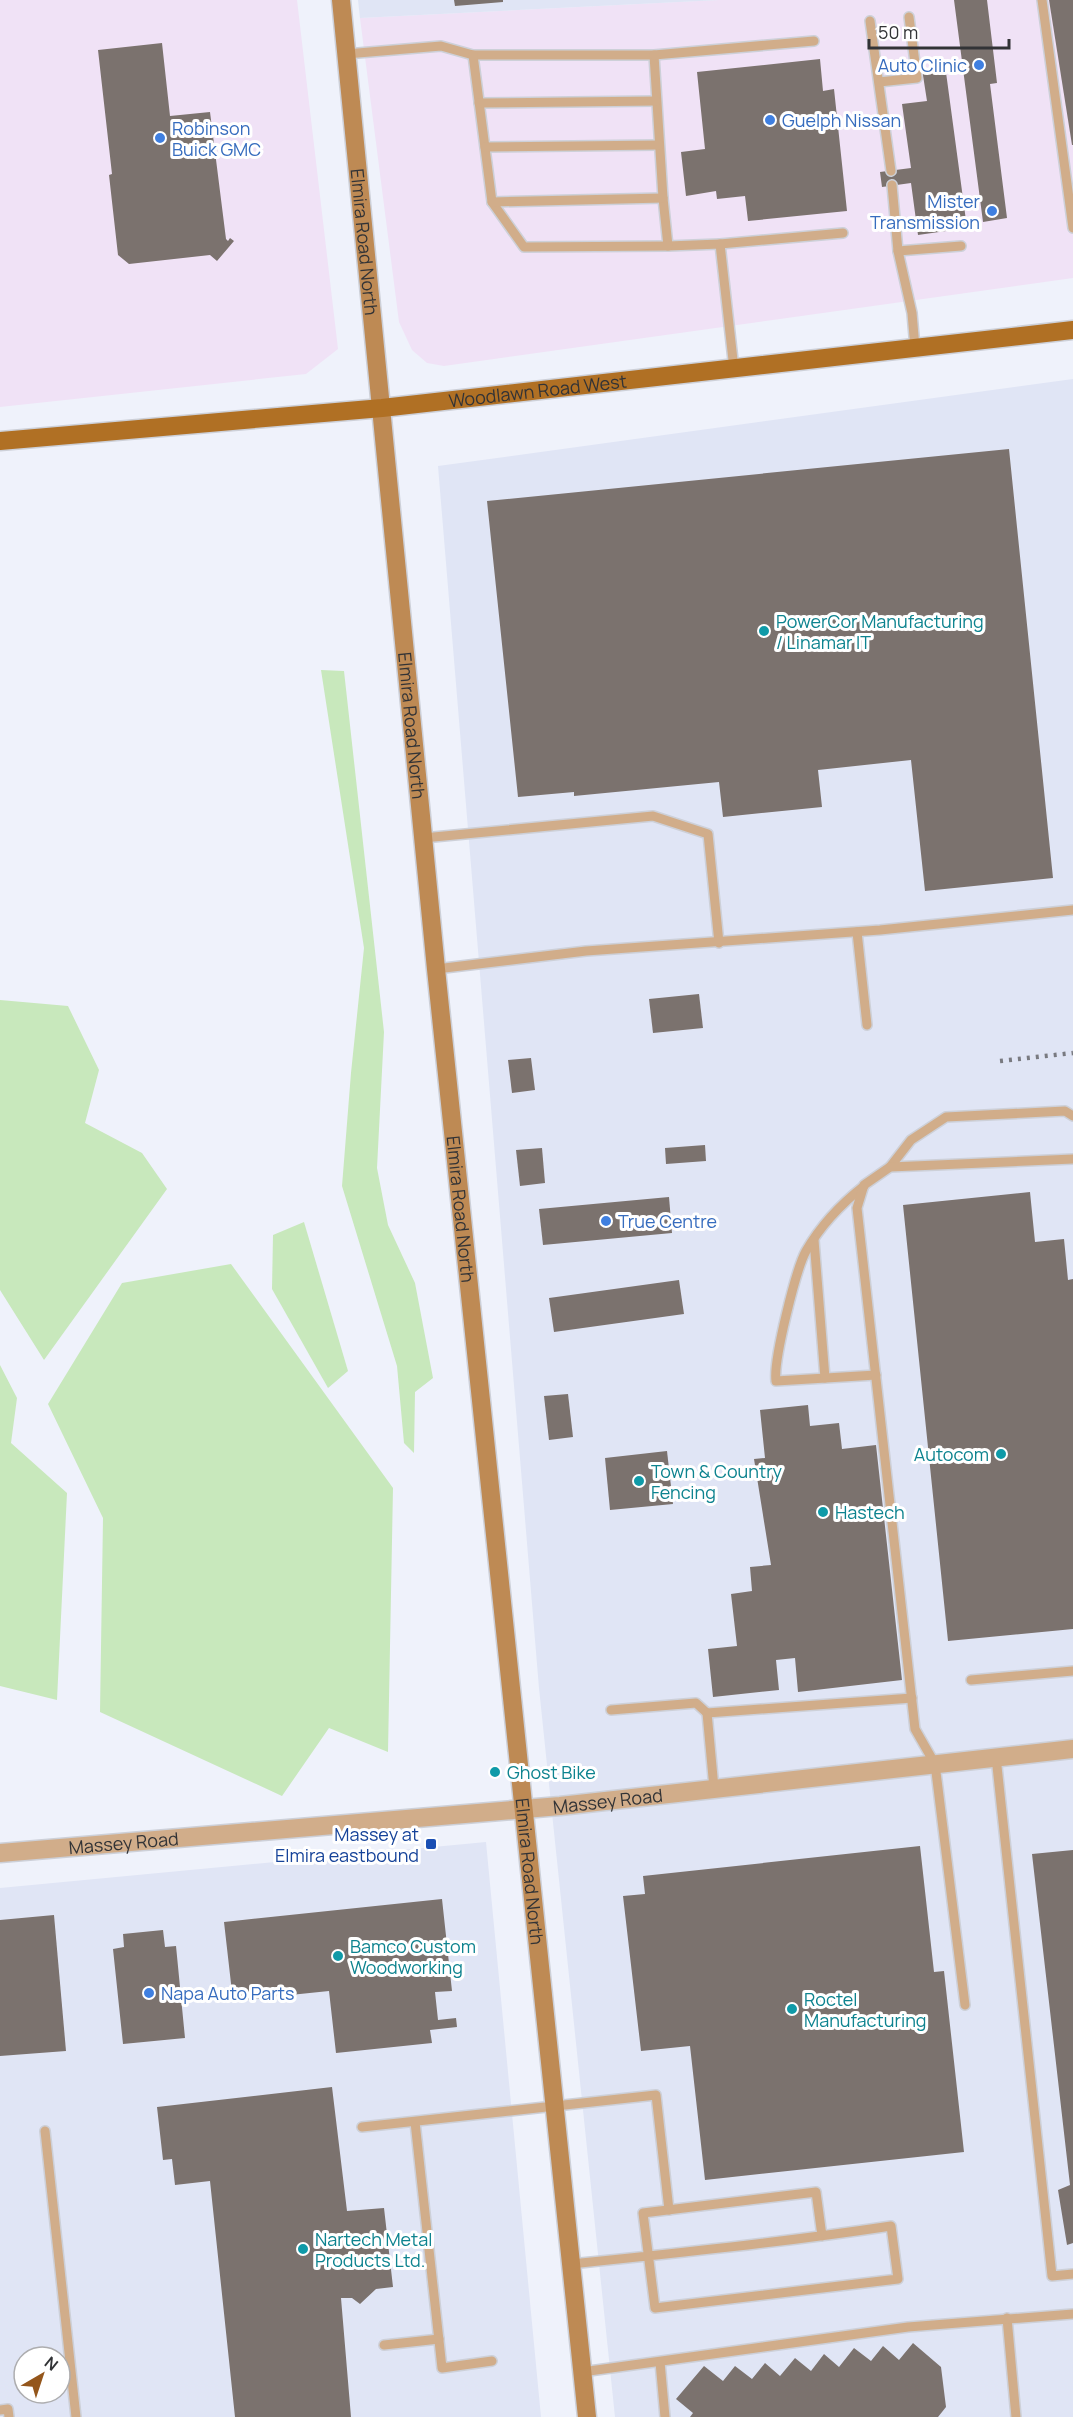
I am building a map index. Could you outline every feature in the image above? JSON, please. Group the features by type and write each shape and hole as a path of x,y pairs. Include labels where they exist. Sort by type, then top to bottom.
{"main road":[{"name":"Elmira Road North","path":"341,0 436,969 587,2417"},
{"name":"Woodlawn Road West","path":"0,441 382,408 1073,330"}],"street":[{"name":"Massey Road","path":"0,1853 525,1809 1073,1749"}],"lane":[{"path":"1042,0 1073,228"},
{"path":"879,82 917,78 909,17"},
{"path":"870,21 891,171"},
{"path":"346,54 441,46 473,55 654,55 814,41"},
{"path":"473,55 492,202 524,247 720,244 843,233"},
{"path":"654,55 668,246"},
{"path":"479,103 656,101"},
{"path":"485,147 659,145"},
{"path":"892,185 898,251 912,313 915,348"},
{"path":"492,202 663,198"},
{"path":"720,244 734,369"},
{"path":"898,251 962,246"},
{"path":"423,838 652,816 708,834 719,943"},
{"path":"436,969 586,951 857,932 1073,910"},
{"path":"857,932 867,1025"},
{"path":"876,1375 776,1381 775,1371 784,1323 805,1252 838,1206 890,1167 911,1140 946,1117 1065,1111 1073,1116"},
{"path":"890,1167 1073,1159"},
{"path":"864,1185 857,1208 915,1729 935,1764 965,2005"},
{"path":"814,1240 825,1378"},
{"path":"971,1680 1073,1671"},
{"path":"707,1713 912,1698"},
{"path":"611,1710 696,1703 707,1713 714,1788"},
{"path":"996,1758 1052,2276 1073,2274"},
{"path":"362,2127 656,2095 669,2210"},
{"path":"415,2121 442,2368 492,2361"},
{"path":"45,2131 76,2417"},
{"path":"571,2264 647,2256 822,2236 891,2226 898,2279 655,2308 647,2256 643,2213 816,2192 822,2236"},
{"path":"582,2372 908,2327 1073,2314"},
{"path":"1007,2318 1016,2417"},
{"path":"384,2345 439,2339"},
{"path":"660,2362 665,2417"},
{"path":"0,2410 8,2409 9,2417"}],"shaded area":[{"path":"0,0 297,0 338,349 306,374 0,407"},
{"path":"358,0 719,0 360,18"},
{"path":"719,0 1073,0 1073,278 444,366 427,363 412,350 399,322 360,18"},
{"path":"1073,379 1073,2417 615,2417 539,1688 438,466"},
{"path":"486,1842 541,2417 0,2417 0,1888"}],"green space":[{"path":"321,670 344,671 384,1032 377,1168 388,1225 415,1283 433,1378 415,1392 414,1453 404,1443 397,1366 342,1186 364,948"},
{"path":"0,1000 68,1006 99,1070 85,1123 142,1153 167,1189 44,1360 0,1290"},
{"path":"304,1222 348,1371 328,1388 272,1289 273,1235"},
{"path":"231,1264 393,1488 388,1752 329,1728 282,1796 100,1712 103,1518 48,1404 122,1283"},
{"path":"0,1365 17,1398 11,1443 67,1493 57,1700 0,1686"}],"building":[{"path":"454,0 503,0 503,2 455,6"},
{"path":"954,0 987,0 997,83 990,84 1007,218 983,222"},
{"path":"1049,0 1073,0 1073,145 1072,145"},
{"name":"Robinson Buick GMC","path":"162,43 170,116 210,112 226,239 228,241 230,238 234,241 217,261 210,255 129,264 118,255 109,175 112,174 98,50"},
{"name":"Guelph Nissan","path":"820,59 823,91 834,89 847,211 748,221 745,196 717,199 716,191 686,196 681,152 705,149 697,72"},
{"path":"945,65 967,228 918,235 911,183 882,187 880,172 911,168 902,104 927,101 922,69"},
{"name":"PowerCor Manufacturing / Linamar IT","path":"1009,449 1053,878 925,891 911,760 818,770 822,807 723,817 719,782 574,796 574,792 518,797 487,501"},
{"path":"699,994 703,1028 653,1033 649,999"},
{"path":"531,1058 535,1090 512,1093 508,1060"},
{"path":"705,1145 706,1161 666,1164 665,1148"},
{"path":"542,1148 545,1183 520,1186 516,1150"},
{"name":"Autocom","path":"1030,1192 1035,1242 1064,1239 1068,1280 1073,1279 1073,1629 948,1641 903,1205"},
{"name":"True Centre","path":"669,1197 672,1233 543,1245 539,1209"},
{"path":"679,1280 684,1314 554,1332 549,1298"},
{"path":"568,1394 573,1437 549,1440 544,1396"},
{"name":"Hastech","path":"808,1405 810,1426 839,1423 842,1449 876,1445 902,1680 798,1692 795,1658 776,1660 779,1690 713,1697 708,1649 737,1646 731,1594 752,1591 750,1567 771,1565 754,1459 765,1458 760,1410"},
{"name":"Town & Country Fencing","path":"667,1451 673,1504 610,1510 605,1458"},
{"name":"Roctel Manufacturing","path":"920,1846 934,1972 944,1971 964,2152 705,2180 690,2046 641,2051 623,1896 645,1894 643,1876"},
{"path":"1073,1850 1073,2243 1067,2245 1058,2190 1070,2185 1032,1854"},
{"name":"Bamco Custom Woodworking","path":"442,1899 452,1991 435,1992 438,2020 456,2018 457,2027 430,2030 432,2043 336,2053 329,1991 233,2001 224,1922"},
{"path":"54,1915 66,2051 0,2056 0,1920"},
{"name":"Napa Auto Parts","path":"163,1930 165,1947 176,1946 185,2038 123,2044 113,1949 124,1947 123,1934"},
{"name":"Nartech Metal Products Ltd.","path":"332,2087 347,2211 384,2208 393,2287 376,2289 360,2304 352,2298 341,2298 351,2417 235,2417 210,2181 175,2185 172,2159 163,2160 157,2107"},
{"path":"913,2343 941,2367 946,2407 938,2417 690,2417 693,2413 676,2399 704,2366 723,2381 735,2366 752,2379 765,2363 780,2376 795,2358 811,2371 824,2354 839,2367 854,2348 871,2361 883,2346 899,2360"}],"railway":[{"path":"1000,1061 1073,1053"}],"place":[{"name":"Auto Clinic","path":"979,65"},
{"name":"Guelph Nissan","path":"770,120"},
{"name":"Robinson Buick GMC","path":"160,138"},
{"name":"Mister Transmission","path":"992,211"},
{"name":"PowerCor Manufacturing / Linamar IT","path":"764,631"},
{"name":"True Centre","path":"606,1221"},
{"name":"Autocom","path":"1001,1454"},
{"name":"Town & Country Fencing","path":"639,1481"},
{"name":"Hastech","path":"823,1512"},
{"name":"Ghost Bike","path":"495,1772"},
{"name":"Massey at Elmira eastbound","path":"431,1844"},
{"name":"Bamco Custom Woodworking","path":"338,1956"},
{"name":"Napa Auto Parts","path":"149,1993"},
{"name":"Roctel Manufacturing","path":"792,2009"},
{"name":"Nartech Metal Products Ltd.","path":"303,2249"}]}
